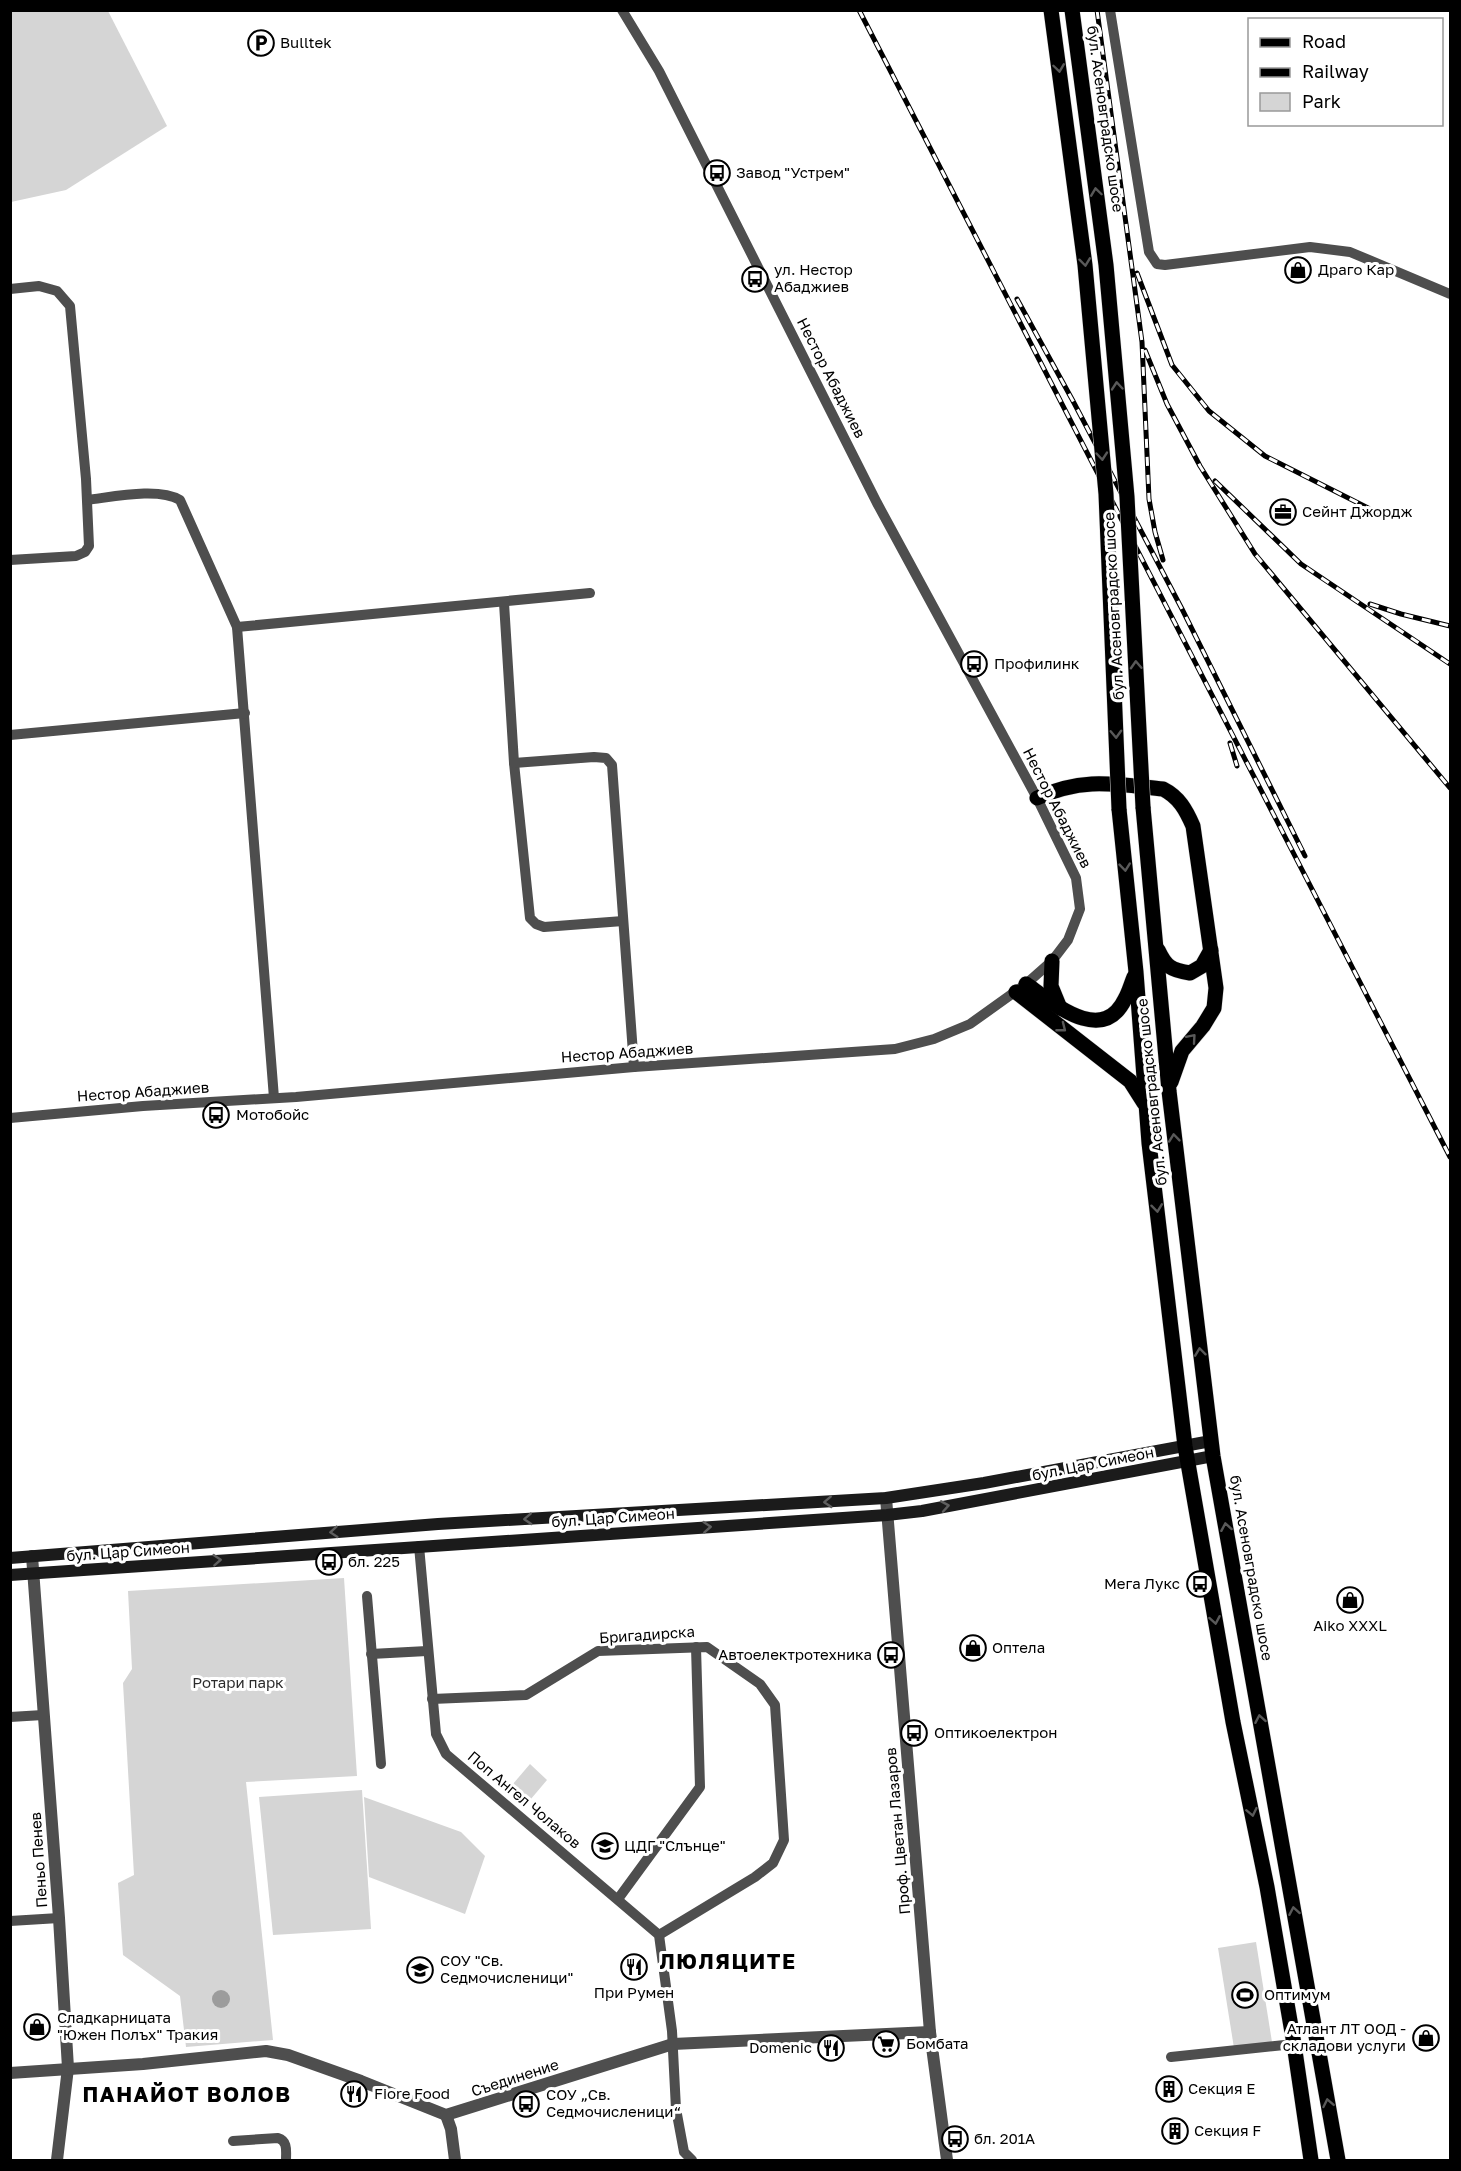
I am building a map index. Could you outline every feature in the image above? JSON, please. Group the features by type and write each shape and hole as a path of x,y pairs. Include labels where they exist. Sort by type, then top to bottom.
{"main road":[{"name":"бул. Асеновградско шосе","path":"1051,10 1085,265 1106,494 1119,809 1136,972 1146,1106 1186,1453 1233,1722 1267,1887 1311,2160"},
{"name":"бул. Асеновградско шосе","path":"1072,10 1109,300 1126,497 1143,807 1169,1090 1212,1448 1338,2160"},
{"path":"1037,798 1055,790 1095,782 1162,789 1172,794 1180,802 1193,826 1216,988 1214,1008 1203,1026 1182,1051 1169,1090"},
{"path":"1156,945 1165,964 1177,971 1190,974 1202,966 1211,951"},
{"path":"1052,962 1051,986 1060,1008"},
{"path":"1021,988 1072,1015 1093,1021 1109,1017 1124,1001 1136,972"},
{"path":"1021,988 1130,1081 1146,1106"},
{"name":"бул. Цар Симеон","path":"10,1575 887,1515 922,1511 1212,1448"},
{"name":"бул. Цар Симеон","path":"10,1558 438,1524 886,1498 1186,1453"}],"street":[{"name":"Нестор Абаджиев","path":"10,1118 895,1048 934,1039 970,1024 1021,988 1052,962 1068,940 1080,909 1076,878 1037,798 877,502 659,71 622,10"},
{"path":"1110,10 1149,252 1157,264 1165,266 1310,247 1350,252 1450,294"},
{"path":"10,289 39,286 57,291 70,306 89,546 85,552 76,555 10,560"},
{"path":"87,500 158,493 171,495 180,500 237,627 274,1098"},
{"path":"237,627 590,593"},
{"path":"504,603 514,763 530,918 536,924 544,927 623,921"},
{"path":"10,735 245,713"},
{"path":"514,763 594,757 606,758 612,765 634,1067"},
{"name":"Проф. Цветан Лазаров","path":"886,1498 930,2032 947,2160"},
{"name":"Поп Ангел Чолаков","path":"419,1546 435,1734 447,1754 659,1935"},
{"name":"Пеньо Пенев","path":"32,1556 68,2068 57,2160"},
{"path":"367,1596 381,1764"},
{"path":"618,1899 700,1787 696,1647"},
{"name":"Бригадирска","path":"432,1699 526,1695 598,1651 707,1647 760,1684 775,1705 784,1840 772,1863 755,1877 659,1935"},
{"path":"371,1654 427,1652"},
{"path":"10,1717 43,1714"},
{"path":"10,1921 59,1917"},
{"path":"659,1935 673,2044 676,2109 684,2152 692,2160"},
{"name":"Съединение","path":"446,2115 673,2044 930,2032"},
{"path":"1171,2057 1294,2044"},
{"path":"10,2073 143,2064 266,2051 298,2059 446,2115 451,2129 455,2160"},
{"path":"233,2141 283,2140 286,2160"}],"green space":[{"path":"10,11 108,11 167,126 66,190 11,202"},
{"name":"Ротари парк","path":"344,1578 357,1776 246,1782 273,2040 186,2047 180,1996 123,1955 118,1883 134,1875 123,1683 132,1669 128,1591"},
{"path":"530,1764 547,1780 525,1806 507,1791"},
{"path":"362,1790 371,1929 273,1935 259,1797"},
{"path":"364,1797 461,1832 485,1856 465,1914 369,1877"},
{"name":"Оптимум","path":"1256,1942 1272,2042 1234,2048 1218,1948"}],"shaded area":[{"path":"221,1990 227,1993 230,1999 227,2005 221,2008 215,2005 212,1999 215,1993"}],"railway":[{"path":"859,10 1450,1157"},
{"path":"1097,10 1142,342 1149,499 1163,560"},
{"path":"1137,273 1172,365 1209,411 1265,456 1384,516"},
{"path":"1017,299 1182,609 1305,856"},
{"path":"1145,350 1167,404 1200,466 1255,554 1450,788"},
{"path":"1215,481 1301,564 1450,664"},
{"path":"1370,604 1450,626"},
{"path":"1230,743 1237,766"}],"place":[{"name":"Bulltek","path":"261,43"},
{"name":"Завод \"Устрем\"","path":"717,173"},
{"name":"Драго Кар","path":"1298,270"},
{"name":"ул. Нестор Абаджиев","path":"755,279"},
{"name":"Сейнт Джордж","path":"1283,512"},
{"name":"Профилинк","path":"974,664"},
{"name":"Мотобойс","path":"216,1115"},
{"name":"бл. 225","path":"329,1562"},
{"name":"Мега Лукс","path":"1200,1584"},
{"name":"Aiko XXXL","path":"1350,1600"},
{"name":"Оптела","path":"973,1648"},
{"name":"Автоелектротехника","path":"891,1655"},
{"name":"Оптикоелектрон","path":"914,1733"},
{"name":"ЦДГ \"Слънце\"","path":"605,1846"},
{"name":"При Румен","path":"634,1967"},
{"name":"СОУ \"Св. Седмочисленици\"","path":"420,1970"},
{"name":"Оптимум","path":"1245,1995"},
{"name":"Сладкарницата \"Южен Полъх\" Тракия","path":"37,2027"},
{"name":"Атлант ЛТ ООД - складови услуги","path":"1426,2038"},
{"name":"Бомбата","path":"886,2044"},
{"name":"Domenic","path":"831,2048"},
{"name":"Секция E","path":"1169,2089"},
{"name":"Fiore Food","path":"354,2094"},
{"name":"СОУ „Св. Седмочисленици“","path":"526,2104"},
{"name":"Секция F","path":"1175,2131"},
{"name":"бл. 201А","path":"955,2139"}],"district":[{"name":"ЛЮЛЯЦИТЕ","path":"728,1962"},
{"name":"ПАНАЙОТ ВОЛОВ","path":"187,2095"}]}
